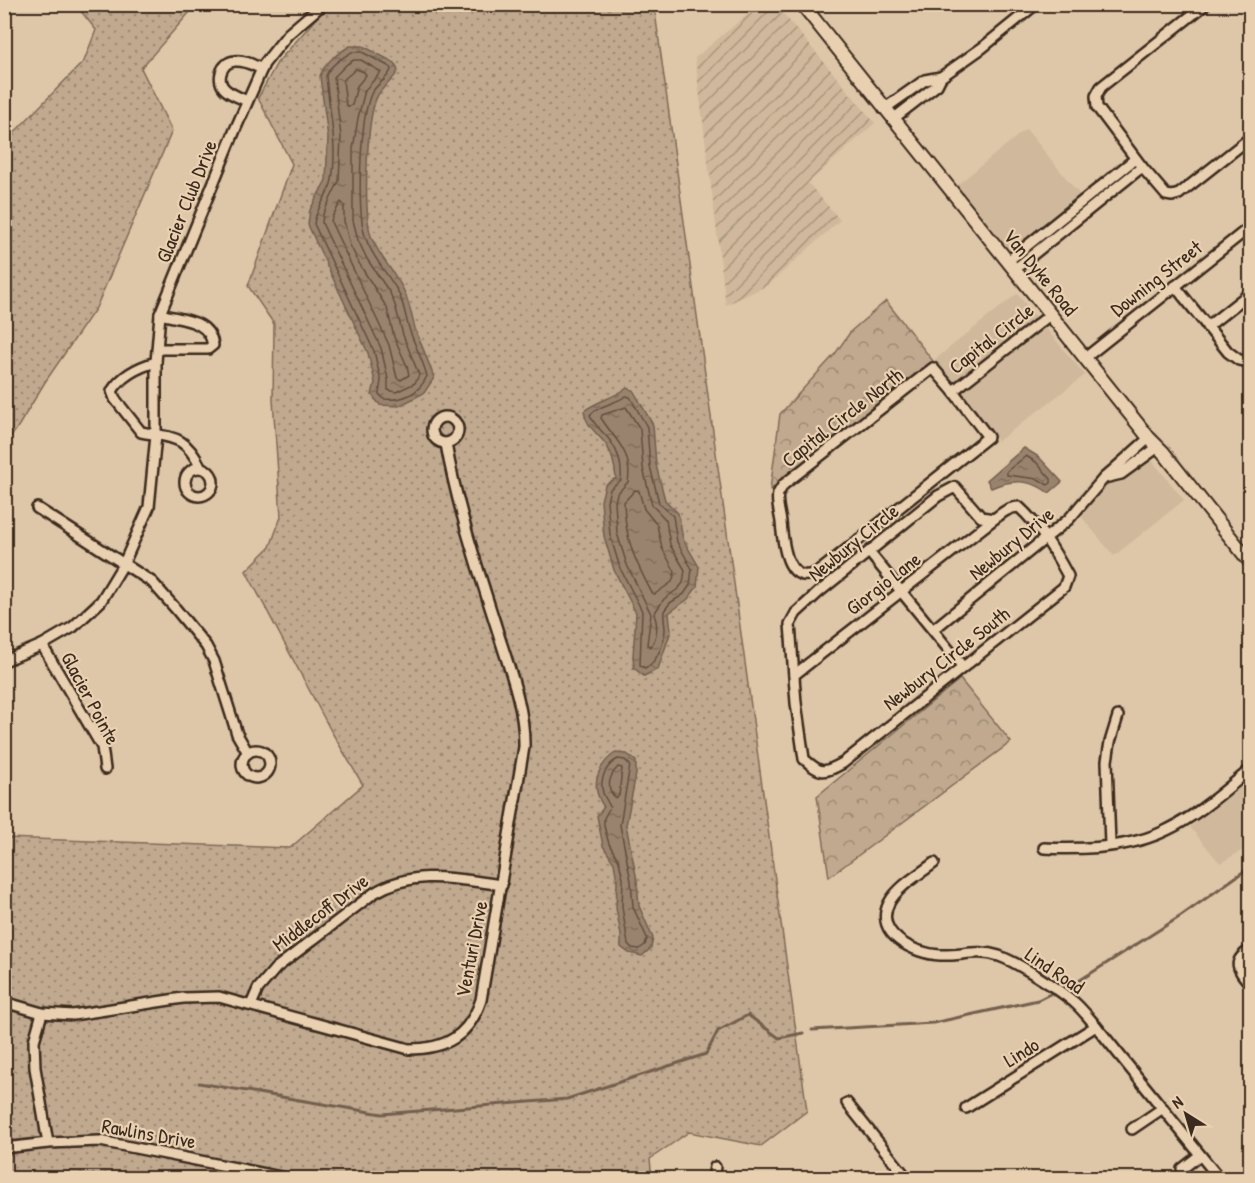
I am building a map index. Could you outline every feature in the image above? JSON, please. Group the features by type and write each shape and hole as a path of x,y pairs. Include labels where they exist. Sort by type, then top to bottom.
{"street":[{"name":"Glacier Club Drive","path":"4,661 42,645 73,627 101,601 124,563 148,507 156,435 156,362 160,314 262,69 288,34 323,4"},
{"name":"Van Dyke Road","path":"802,4 1153,443 1249,557"},
{"path":"884,109 925,80 941,77 982,48 1036,4"},
{"path":"1206,4 1101,87 1096,96 1097,107 1135,159 1166,195 1179,194 1251,138"},
{"path":"248,101 225,90 220,76 223,68 231,61 243,61 262,69"},
{"path":"893,119 937,85 941,77"},
{"path":"1012,265 1135,159"},
{"path":"1012,265 1142,167"},
{"name":"Downing Street","path":"1085,358 1251,227"},
{"path":"1175,286 1233,357 1251,362"},
{"path":"1207,327 1251,293"},
{"path":"158,349 208,350 213,345 212,337 196,322 160,314"},
{"name":"Capital Circle","path":"953,391 1051,314"},
{"path":"156,362 131,372 117,383 112,391 115,399 141,432 175,438 184,443 192,451 201,468"},
{"name":"Capital Circle North","path":"944,472 814,574 807,576 798,574 790,565 785,553 778,494 783,485 933,368 953,391"},
{"path":"953,391 988,436 944,472 954,487 981,517 994,519 1004,511 1019,507 1045,539"},
{"name":"Newbury Drive","path":"934,629 1070,519 1104,478 1121,474 1153,443"},
{"name":"Venturi Drive","path":"4,1002 42,1013 73,1015 202,997 219,997 409,1049 444,1044 465,1030 482,1000 525,732 518,696 458,506 446,444"},
{"name":"Newbury Circle","path":"804,759 790,624 796,613 938,496 954,487"},
{"path":"37,508 152,582 206,646 214,661 237,734 248,753"},
{"name":"Giorgio Lane","path":"794,675 994,519"},
{"name":"Newbury Circle South","path":"804,759 820,771 827,772 843,763 1064,587 1068,576 1045,539"},
{"path":"869,552 934,629 963,668"},
{"name":"Glacier Pointe","path":"42,645 102,747 105,769"},
{"path":"1110,845 1107,761 1118,716"},
{"path":"1044,848 1079,849 1138,841 1167,830 1200,810 1251,770"},
{"name":"Lind Road","path":"934,863 899,890 889,903 885,918 890,931 898,940 910,949 940,955 976,951 999,957 1022,968 1074,1002 1163,1108 1218,1179"},
{"name":"Middlecoff Drive","path":"251,1005 258,989 276,968 387,885 410,878 428,877 502,885"},
{"path":"1251,950 1238,962 1238,969 1251,984"},
{"path":"42,1013 34,1041 35,1068 48,1143"},
{"name":"Lindo","path":"966,1108 1096,1026"},
{"path":"847,1103 907,1179"},
{"path":"1132,1130 1163,1108"},
{"name":"Rawlins Drive","path":"4,1148 100,1141 286,1179"},
{"path":"1182,1169 1200,1155"},
{"path":"713,1179 715,1167"}],"shaded area":[{"path":"759,5 776,5 875,123 808,183 840,220 768,285 726,305 695,58"},
{"path":"1026,129 1080,195 1011,253 956,186"},
{"path":"1017,294 1085,375 998,441 933,361"},
{"path":"1137,442 1184,500 1114,556 1071,504 1098,473"},
{"path":"1250,779 1250,846 1220,863 1190,827"}],"green space":[{"path":"76,5 196,5 141,68 172,131 96,308 5,444 5,142 84,61 96,30"},
{"path":"328,5 654,5 807,1111 761,1146 689,1132 650,1159 652,1178 5,1178 5,838 290,848 363,785 331,731 246,571 270,547 281,517 273,400 274,324 248,286 292,164 258,98 277,63"},
{"path":"886,301 933,361 770,490 780,414 835,354 851,331"},
{"path":"960,679 1011,742 829,877 817,796"}],"water":[{"path":"350,46 363,46 395,63 398,71 378,95 374,106 368,143 367,207 371,236 405,292 416,331 434,378 424,393 399,406 380,405 372,395 375,382 368,353 308,225 310,210 326,180 328,138 320,76 328,62"},
{"path":"627,388 633,390 653,425 656,465 665,500 678,513 683,539 699,567 697,587 688,599 669,613 671,631 658,669 644,676 634,668 636,613 614,570 604,536 601,501 605,485 616,478 614,466 607,446 590,426 584,411"},
{"path":"1024,448 1039,457 1062,482 1049,493 1035,485 1021,482 1006,483 991,488 987,480"},
{"path":"615,753 627,754 636,761 636,774 626,825 637,880 639,906 653,938 651,948 642,956 629,953 621,947 614,863 603,846 597,816 604,807 596,785 599,771"}],"waterway":[{"path":"1065,988 1181,916 1250,867"},
{"path":"812,1030 933,1023 1038,1000 1050,994"},
{"path":"199,1083 382,1114 567,1099 706,1054 718,1031 748,1015 779,1038 803,1033"}]}
